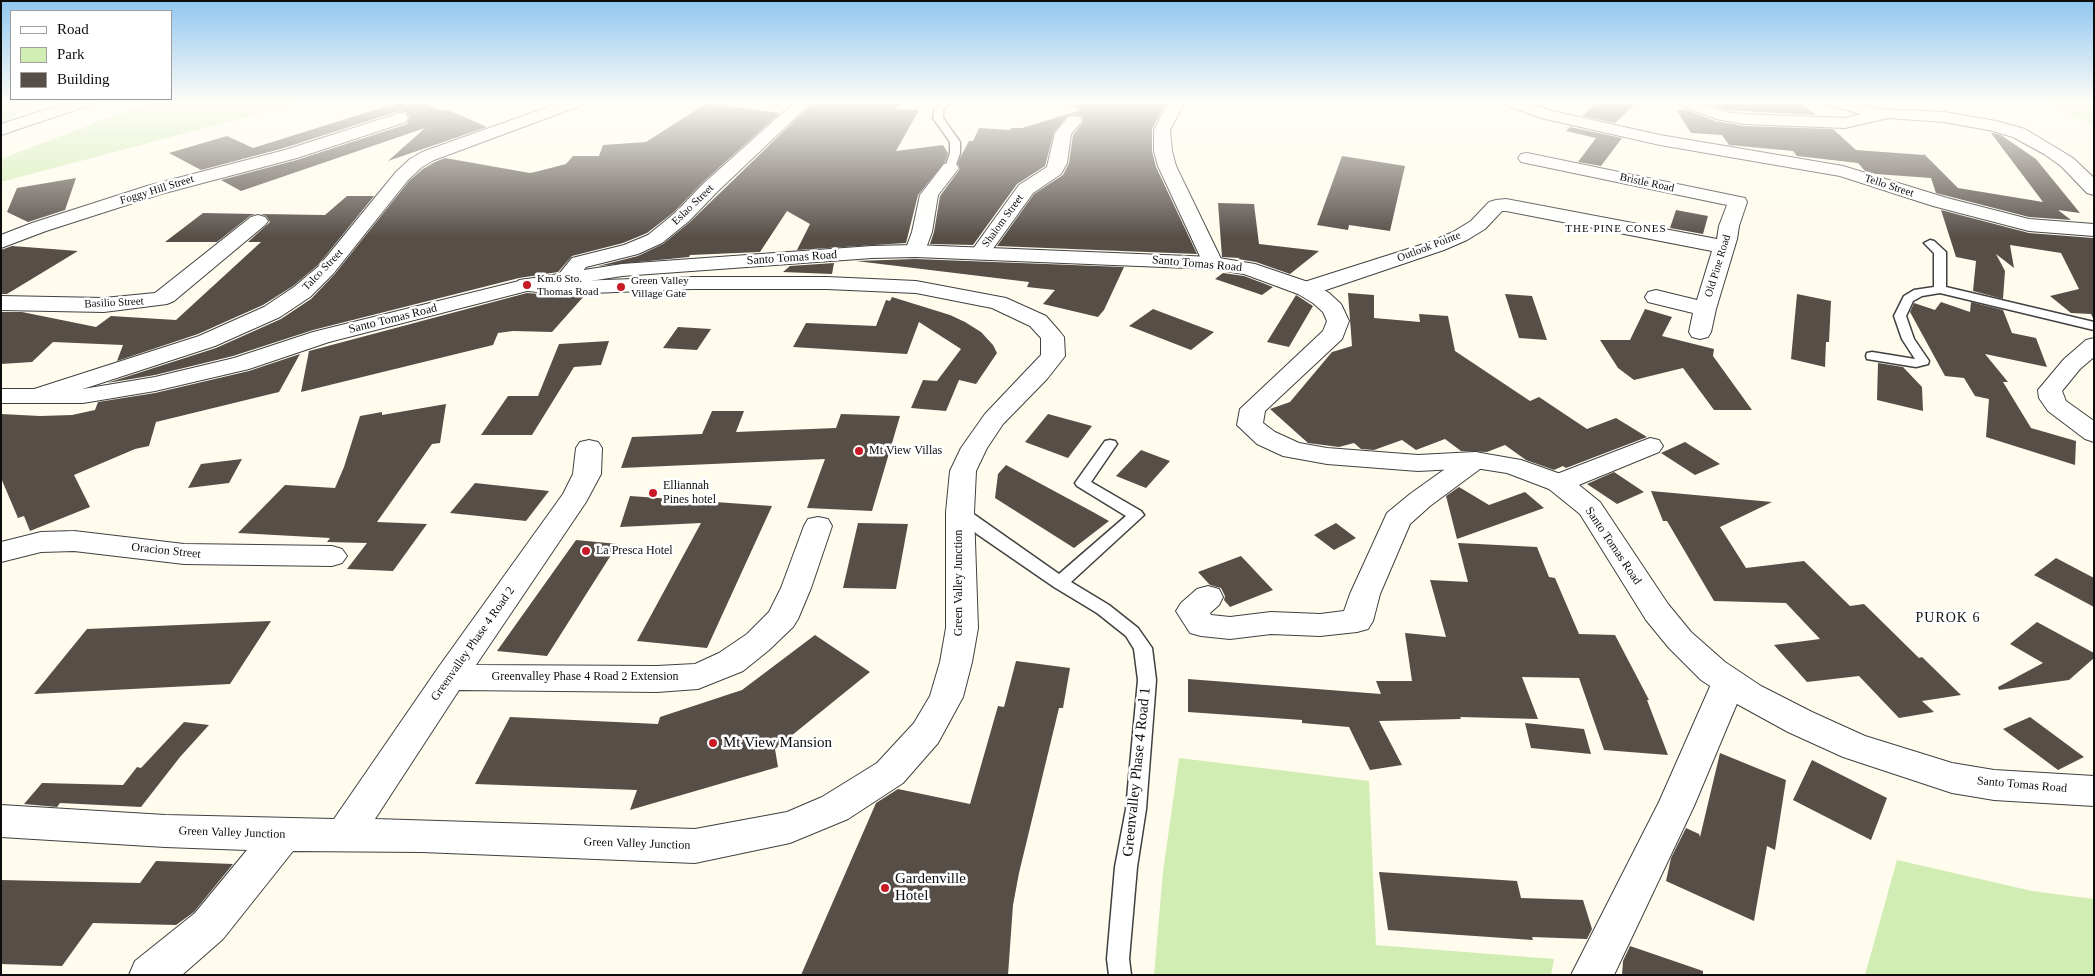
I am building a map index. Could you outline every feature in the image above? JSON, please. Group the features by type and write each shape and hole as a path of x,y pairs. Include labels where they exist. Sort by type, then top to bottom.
{"street":[{"name":"Foggy Hill Street","path":"1,242 39,227 154,190 314,147"},
{"name":"Talco Street","path":"37,396 207,340 272,312 302,292 326,270 402,176 416,163 428,156 453,147"},
{"name":"Eslao Street","path":"566,279 579,262 631,250 655,239 682,217 755,147"},
{"name":"Shalom Street","path":"980,252 1026,189 1055,170 1060,147"},
{"path":"1163,147 1167,166 1213,263"},
{"name":"Tello Street","path":"1699,147 1843,171 1940,202 2028,225 2094,230"},
{"path":"2045,147 2067,162 2094,189"},
{"name":"Bristle Road","path":"1527,158 1738,202"},
{"path":"915,251 922,232 929,195 950,168"},
{"name":"Old Pine Road","path":"1700,332 1723,247 1738,202"},
{"name":"Outlook Pointe","path":"1306,288 1438,246 1478,225 1496,206 1506,205 1723,247"},
{"name":"Basilio Street","path":"1,303 45,306 104,305 159,299 166,296 258,221"},
{"name":"Santo Tomas Road","path":"1,396 83,396 156,384 241,364 321,337 527,285 631,270 872,252 915,251 980,252 1213,263 1248,268 1306,288 1333,309 1338,321 1334,334 1253,409 1250,425 1266,438 1292,450 1328,456 1418,463 1475,460 1512,466 1560,483 1590,508 1657,612 1680,640 1713,670 1749,695 1800,722 1855,747 1952,778 1994,785 2094,791"},
{"name":"Green Valley Junction","path":"1,821 165,831 283,835 422,836 695,846 790,827 835,808 890,773 926,733 946,697 956,662 962,628 960,512 964,470 974,448 994,419 1053,356 1052,337 1038,321 1019,311 998,304 916,287 827,283 692,283 566,288 527,285"},
{"path":"1656,297 1705,309"},
{"path":"2092,348 2072,364 2050,390 2051,398 2057,406 2094,434"},
{"path":"1560,483 1650,446"},
{"name":"Greenvalley Phase 4 Road 2","path":"344,835 450,677 576,496 587,474 589,448"},
{"path":"1208,597 1192,611 1201,626 1230,628 1272,623 1320,625 1357,621 1365,594 1397,520 1420,500 1475,460"},
{"name":"Greenvalley Phase 4 Road 2 Extension","path":"450,677 656,679 698,676 731,662 758,642 782,619 796,588 818,526"},
{"name":"Oracion Street","path":"1,552 41,542 74,541 184,554 332,556"},
{"path":"1592,975 1676,806 1729,682"},
{"path":"154,973 209,926 283,835"}],"lane":[{"path":"950,168 955,147"},
{"path":"1930,243 1940,252 1940,289"},
{"path":"1872,356 1916,363 1923,361 1908,339 1900,316 1908,300 1918,293 1940,289 2094,326"},
{"path":"1060,583 1136,515 1082,483 1110,444"},
{"name":"Greenvalley Phase 4 Road 1","path":"960,512 1060,583 1103,609 1132,632 1142,648 1147,680 1136,809 1126,876 1118,959 1120,975"}],"green space":[{"path":"34,147 135,147 1,182 1,159"},
{"path":"1179,758 1369,781 1376,945 1554,959 1551,975 1154,975 1163,872"},
{"path":"1897,860 2032,891 2094,899 2094,975 1865,975"}],"building":[{"path":"191,147 289,147 201,170 169,153"},
{"path":"338,147 371,147 241,191 221,180 297,160"},
{"path":"404,147 430,147 388,161"},
{"path":"602,147 743,147 703,182 674,212 647,233 623,243 572,256 558,272 519,278 313,330 233,356 155,375 107,383 216,348 281,319 311,299 334,275 409,181 435,162 445,158 530,173 566,164 573,156 599,156"},
{"path":"768,147 898,147 896,151 944,147 948,153 945,162 918,195 906,243 797,250 810,224 787,211 760,252 690,255 689,257 598,266 638,256 663,244 690,222"},
{"path":"966,147 1050,147 1045,166 1017,184 973,245 930,244 940,196 960,169 958,164"},
{"path":"1071,147 1152,147 1156,167 1197,254 997,246 1034,194 1063,175 1069,163"},
{"path":"1590,147 1616,147 1601,166 1578,162"},
{"path":"1745,147 1852,147 1856,150 1924,155 1923,153 1958,188 2043,202 2001,147 2018,147 2036,159 2080,213 2058,210 2071,220 2029,217 1936,193 1931,178 1876,174 1865,171 1858,163 1797,156 1793,151"},
{"path":"1342,156 1405,166 1390,231 1349,225 1348,230 1317,225"},
{"path":"76,178 65,210 28,222 7,212 17,188"},
{"path":"347,196 374,196 318,265 293,286 263,305 198,334 117,361 123,345 53,342 32,362 1,364 1,312 22,312 96,327 111,316 176,320 261,242 248,242 270,222 266,216 261,214 325,215"},
{"path":"1218,203 1254,204 1259,244 1319,251 1290,274 1256,262 1238,259 1240,258 1222,257"},
{"path":"1676,210 1708,216 1703,234 1670,228"},
{"path":"1941,210 2029,233 2093,238 2094,320 2091,314 2071,313 2050,296 2079,289 2061,253 2010,245 2014,268 1996,254 2005,271 2003,299 1973,291 1976,261 1956,257"},
{"path":"203,213 255,214 217,242 165,242"},
{"path":"12,246 78,251 7,294 1,294 1,250"},
{"path":"915,259 1124,267 1104,310 1098,317 1043,304 1055,290 1027,287 1029,282 856,261"},
{"path":"834,263 832,274 783,272 790,266"},
{"path":"1223,273 1244,276 1273,287 1262,295 1215,279"},
{"path":"527,293 566,296 585,295 552,332 513,331 498,333 493,345 301,392 309,351"},
{"path":"1348,293 1374,295 1374,318 1420,322 1419,314 1448,316 1455,351 1530,401 1539,397 1587,429 1616,418 1647,437 1566,468 1563,466 1554,470 1526,460 1505,445 1487,452 1461,451 1445,439 1416,450 1402,440 1374,450 1361,449 1354,443 1339,447 1308,443 1270,409 1290,402 1332,352 1352,346"},
{"path":"1505,294 1532,296 1547,340 1519,338"},
{"path":"1797,294 1831,301 1829,342 1826,342 1825,367 1791,359"},
{"path":"1296,295 1313,306 1289,347 1267,342"},
{"path":"892,297 950,315 965,322 981,332 993,345 997,353 976,384 959,380 946,411 911,408 923,380 937,381 961,349 919,322 907,354 793,347 806,323 876,326 886,300 890,301"},
{"path":"1941,302 1970,312 1971,302 2003,310 2012,333 2036,338 2047,367 1985,354 2008,382 2003,382 2031,428 2076,441 2075,465 1986,437 1989,399 1975,396 1964,378 1945,376 1910,312 1914,303 1935,310"},
{"path":"1153,309 1214,332 1191,350 1129,326"},
{"path":"1645,309 1672,317 1662,336 1714,349 1713,356 1752,410 1714,410 1683,368 1634,380 1618,368 1600,340 1630,340"},
{"path":"678,327 711,329 697,350 663,348"},
{"path":"609,341 601,365 574,367 532,435 481,435 508,396 538,396 559,344"},
{"path":"300,354 279,392 156,422 149,446 135,449 74,475 90,507 30,531 24,516 18,518 1,478 1,414 72,415 95,410 98,402 155,393 249,371"},
{"path":"1878,363 1903,367 1922,387 1923,411 1877,400"},
{"path":"446,404 440,443 432,444 377,522 427,524 393,571 347,569 367,543 327,542 330,538 238,533 285,485 335,488 344,467 360,416 382,412 382,415"},
{"path":"712,411 744,411 736,432 836,428 841,414 900,416 872,511 807,508 825,459 621,468 632,437 702,434"},
{"path":"1048,414 1092,426 1068,458 1025,442"},
{"path":"1685,442 1720,464 1695,475 1661,453"},
{"path":"1141,450 1170,461 1146,488 1116,476"},
{"path":"242,459 229,483 188,488 201,464"},
{"path":"1006,465 1109,521 1074,548 995,498 998,474"},
{"path":"1614,472 1644,492 1617,504 1587,484"},
{"path":"475,483 549,491 526,521 450,513"},
{"path":"1459,487 1489,505 1525,492 1544,508 1457,539 1446,496"},
{"path":"1651,491 1772,502 1720,527 1746,568 1804,561 1850,606 1864,604 1919,658 1922,657 1961,695 1922,701 1934,712 1899,718 1859,676 1807,682 1774,645 1820,639 1786,603 1714,601 1667,521 1663,521"},
{"path":"630,496 772,506 707,648 637,641 701,523 620,527"},
{"path":"858,523 908,524 896,589 843,588"},
{"path":"1336,523 1356,538 1334,550 1314,535"},
{"path":"576,540 618,544 547,656 497,651"},
{"path":"1458,543 1537,547 1549,577 1555,578 1579,634 1615,635 1649,700 1647,700 1668,755 1604,750 1579,678 1522,677 1538,719 1460,717 1461,719 1379,721 1402,765 1370,770 1349,727 1302,723 1302,720 1188,712 1188,679 1381,694 1376,681 1412,681 1405,633 1446,637 1430,580 1468,582"},
{"path":"1241,556 1273,590 1230,607 1224,600 1225,596 1221,588 1210,585 1198,572"},
{"path":"2056,558 2094,578 2094,607 2034,575"},
{"path":"271,621 230,684 34,694 87,629"},
{"path":"2037,622 2094,653 2094,658 2069,680 1999,690 1998,687 2043,663 2010,644"},
{"path":"815,635 870,672 775,749 778,767 630,810 637,790 475,784 510,717 658,724 660,717 742,690"},
{"path":"1016,661 1070,668 1063,708 1059,708 1019,873 1013,905 1008,975 801,975 876,803 898,789 970,804 998,706 1004,707"},
{"path":"2030,717 2084,757 2058,770 2003,729"},
{"path":"184,722 209,725 180,757 141,807 60,803 57,807 24,804 42,783 123,785 137,767 141,768"},
{"path":"1525,723 1584,729 1591,754 1531,748"},
{"path":"1720,753 1786,780 1775,850 1767,846 1754,921 1666,881 1671,858 1686,828 1699,834 1700,837"},
{"path":"1812,760 1887,798 1871,840 1793,800"},
{"path":"156,861 233,864 194,912 176,925 93,923 62,966 1,964 1,880 140,883"},
{"path":"1379,872 1517,881 1521,898 1583,900 1592,929 1587,939 1532,937 1533,940 1388,930"},
{"path":"1630,946 1703,971 1703,975 1622,975 1623,961"}],"place":[{"name":"Km.6 Sto. Thomas Road","path":"527,285"},
{"name":"Green Valley Village Gate","path":"621,287"},
{"name":"Mt View Villas","path":"859,451"},
{"name":"Elliannah Pines hotel","path":"653,493"},
{"name":"La Presca Hotel","path":"586,551"},
{"name":"Mt View Mansion","path":"713,743"},
{"name":"Gardenville Hotel","path":"885,888"}],"district":[{"name":"THE PINE CONES","path":"1616,229"},
{"name":"PUROK 6","path":"1948,618"}]}
